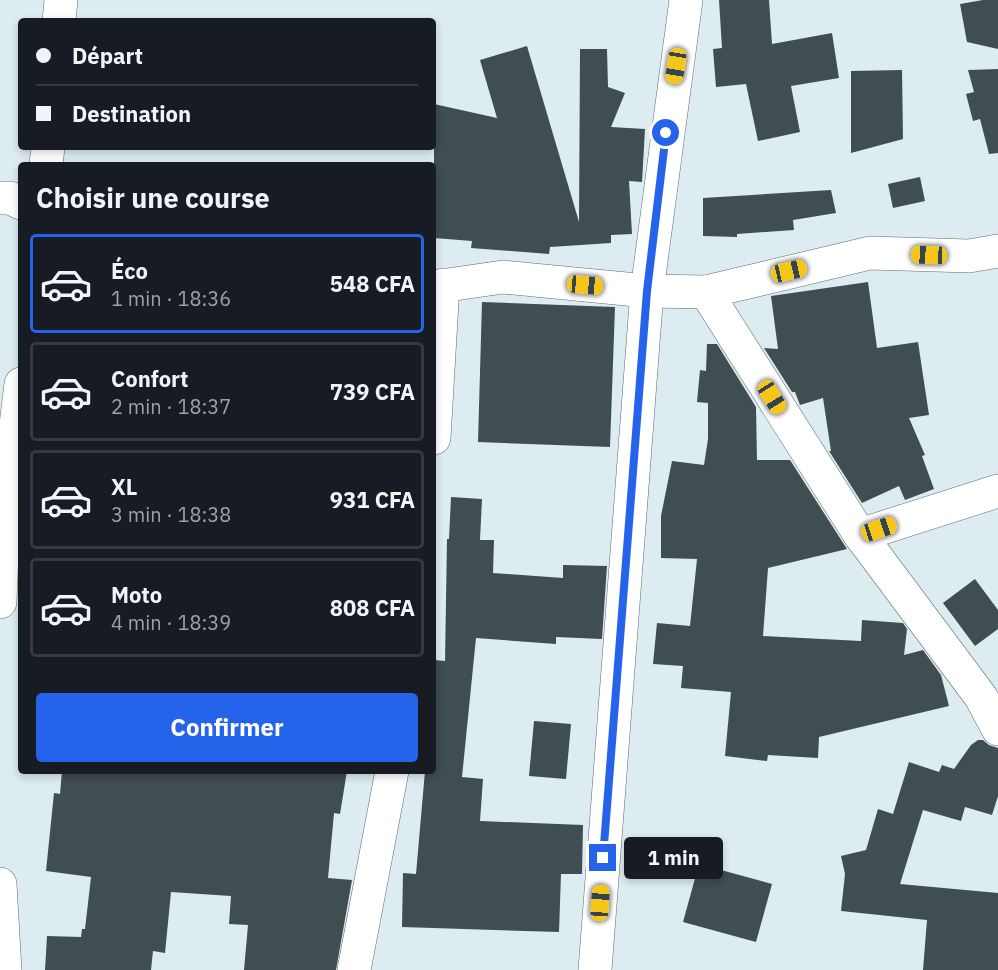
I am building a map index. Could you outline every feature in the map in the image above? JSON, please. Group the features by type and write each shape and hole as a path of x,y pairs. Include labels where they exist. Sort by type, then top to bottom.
{"street":[{"path":"59,18 61,0"},
{"path":"595,970 647,291 686,0"},
{"path":"0,198 10,198 18,202"},
{"path":"436,377 439,286 503,277 647,291 706,292 870,253 969,256 998,251"},
{"path":"706,292 860,535 981,697 998,729"},
{"path":"0,602 3,531 18,408"},
{"path":"860,535 998,491"},
{"path":"354,970 391,774"},
{"path":"0,884 5,970"}],"building":[{"path":"719,0 769,0 772,44 832,33 839,78 791,86 800,132 758,141 746,84 716,87 713,49 722,48"},
{"path":"998,0 998,49 967,42 960,4"},
{"path":"527,46 579,222 580,49 607,49 608,87 625,93 611,127 645,129 642,182 629,181 632,234 611,235 611,243 550,247 549,254 471,248 472,241 436,238 434,150 436,150 436,104 497,118 480,60"},
{"path":"998,69 998,153 989,154 980,119 973,121 966,94 974,92 968,70"},
{"path":"902,70 903,139 851,153 851,71"},
{"path":"920,177 925,201 893,208 888,184"},
{"path":"831,190 836,213 793,220 794,230 737,234 737,237 703,236 703,198"},
{"path":"868,282 877,348 918,342 929,415 909,418 925,455 922,456 934,489 905,500 899,486 862,503 829,451 831,451 823,398 800,405 795,392 792,392 764,348 778,349 771,296"},
{"path":"482,302 615,307 610,447 478,442"},
{"path":"707,344 717,344 756,407 757,460 790,460 847,549 768,568 763,636 861,641 862,620 903,623 907,629 904,655 923,650 941,675 949,706 819,737 818,758 768,755 767,761 725,756 731,692 681,688 683,666 653,664 657,623 690,626 697,559 661,558 661,516 672,461 704,465 708,439 708,403 697,402 700,370 706,371"},
{"path":"451,497 482,499 480,540 494,540 493,573 563,578 563,565 607,566 602,639 556,637 556,644 476,638 462,777 483,779 480,821 583,825 582,874 561,874 559,932 402,927 403,873 416,874 425,774 436,774 436,660 445,661 447,539 449,539"},
{"path":"975,579 998,610 998,629 975,646 943,603"},
{"path":"534,721 571,724 566,779 529,776"},
{"path":"978,740 983,740 998,748 998,796 992,815 965,807 961,821 923,810 900,884 998,893 998,970 923,970 927,920 841,911 845,874 841,856 866,850 878,809 893,814 909,762 939,772 942,765 954,769 971,745"},
{"path":"62,774 347,774 340,814 334,813 328,878 352,880 336,970 244,970 248,925 229,924 231,896 171,892 165,953 153,951 151,970 45,970 47,936 81,937 82,929 85,929 91,877 46,871 54,793 60,794"},
{"path":"699,864 772,884 756,942 683,922"}],"route":[{"path":"603,858 647,291 666,133"}]}
